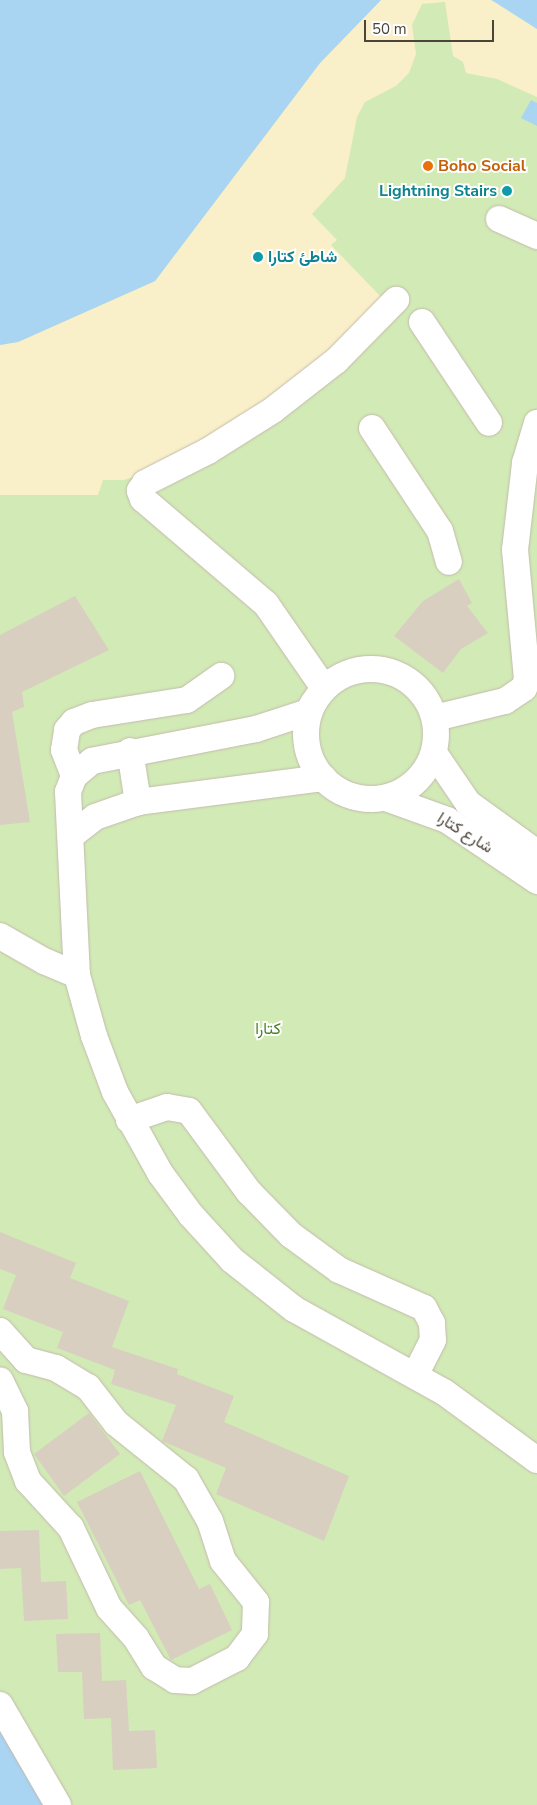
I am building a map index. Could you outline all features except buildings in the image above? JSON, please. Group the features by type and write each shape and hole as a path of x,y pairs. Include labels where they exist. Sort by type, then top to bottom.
{"street":[{"path":"499,220 537,236"},
{"path":"319,695 266,604 143,499 140,491 145,483 194,459 273,410 336,361 396,300"},
{"path":"422,322 489,423"},
{"path":"435,718 505,702 524,688 527,678 515,550 526,463 537,423"},
{"path":"372,428 440,532 449,562"},
{"path":"319,695 307,723 307,746 323,778 352,797 386,798 417,782 434,753 435,718 416,687 393,672 356,670 319,695 308,712 256,729 130,751 92,761 74,776 68,792 72,835 77,975 104,1068 129,1120 178,1198 238,1265 294,1310 415,1375 474,1411 537,1460"},
{"path":"74,776 64,750 64,740 74,722 92,715 187,700 221,676"},
{"path":"130,751 138,802"},
{"name":"شارع كتارا","path":"434,753 468,804 537,853"},
{"path":"72,835 95,817 138,802 323,778"},
{"name":"شارع كتارا","path":"386,798 447,820 537,880"},
{"path":"0,936 44,962 77,975"},
{"path":"129,1120 167,1107 189,1111 249,1192 291,1235 339,1270 424,1308 432,1323 433,1340 415,1375"},
{"path":"0,1331 26,1360 56,1368 88,1387 116,1423 186,1479 210,1521 223,1561 256,1602 255,1634 237,1658 192,1681 166,1677 154,1667 136,1638 109,1608 72,1528 28,1481 17,1452 16,1411 0,1380"},
{"path":"0,1705 58,1805"}],"green space":[{"name":"كتارا","path":"381,0 491,0 537,29 537,1805 51,1805 0,1713 0,345 18,342"}],"sand":[{"name":"شاطئ كتارا","path":"381,0 491,0 537,29 537,97 497,79 466,73 463,62 453,56 445,2 422,4 412,25 416,54 409,73 396,86 365,102 357,117 345,178 312,214 337,240 331,245 382,298 351,334 255,413 143,474 124,480 103,480 98,495 0,495 0,345 18,342 155,281 320,63"}],"water":[{"path":"0,0 381,0 320,63 155,281 18,342 0,345"},
{"path":"491,0 537,0 537,29 493,1"},
{"path":"531,100 537,103 537,126 521,118"},
{"path":"0,1713 51,1805 0,1805"}],"place":[{"name":"Boho Social","path":"428,166"},
{"name":"Lightning Stairs","path":"507,191"},
{"name":"شاطئ كتارا","path":"258,257"}]}
